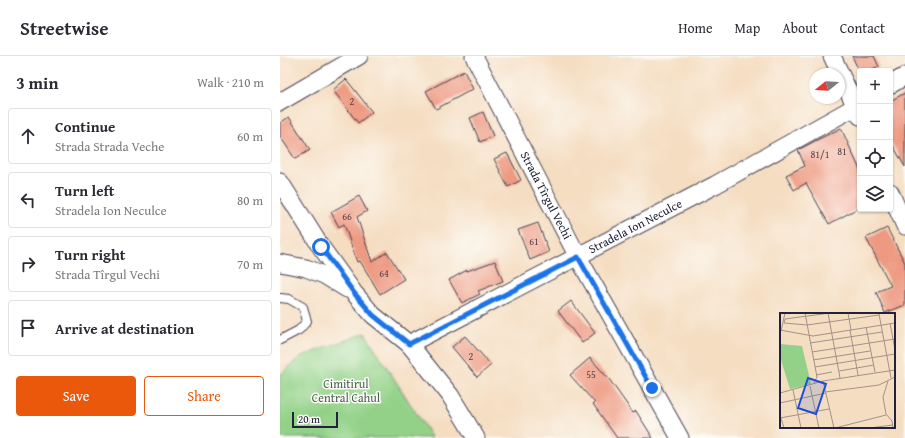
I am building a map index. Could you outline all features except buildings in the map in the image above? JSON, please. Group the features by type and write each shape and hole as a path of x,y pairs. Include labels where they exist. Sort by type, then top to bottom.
{"street":[{"path":"280,102 359,56"},
{"name":"Strada Tîrgul Vechi","path":"474,56 578,257 680,438"},
{"path":"832,56 857,105"},
{"path":"893,83 905,76"},
{"name":"Stradela Ion Neculce","path":"409,344 857,110"},
{"path":"283,195 354,293 373,315 409,344 450,395 476,438"},
{"path":"893,199 905,226"},
{"path":"280,263 306,268 324,275 354,293"}],"lane":[{"path":"280,298 289,299 303,307 307,321 299,330 280,340"}],"green space":[{"name":"Cimitirul Central Cahul","path":"365,333 432,438 280,438 280,375 300,357"}],"route":[{"path":"321,247 354,293 373,315 409,344 578,257 652,388"}]}
